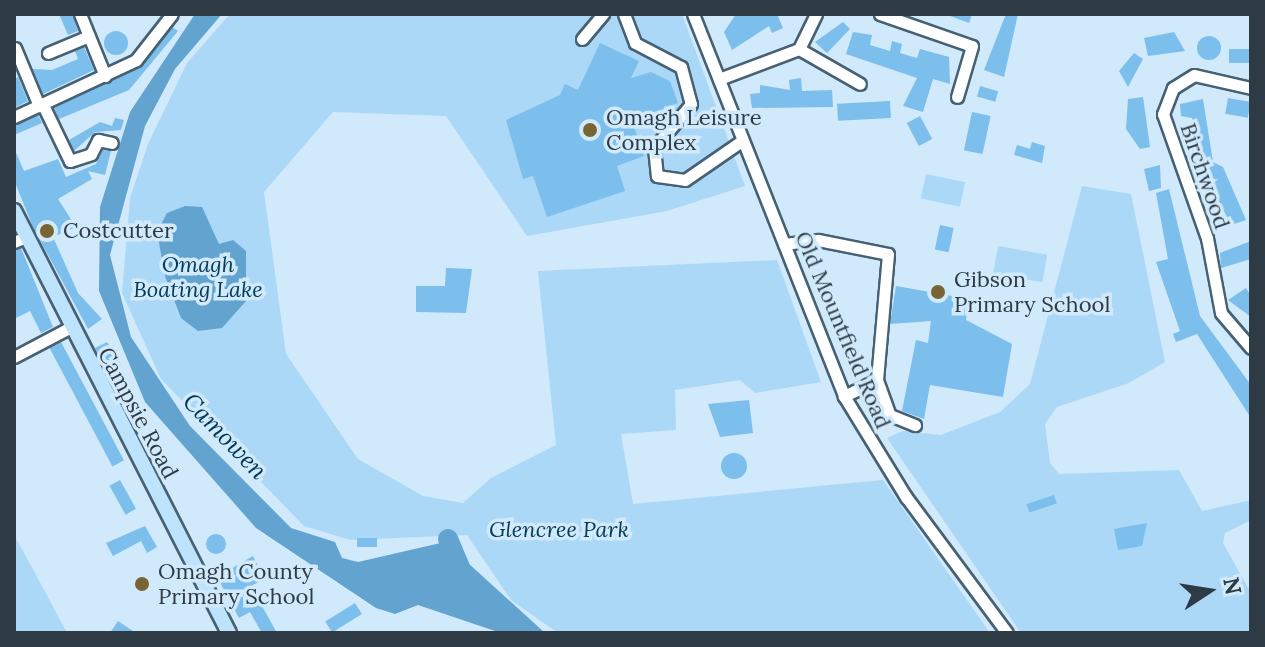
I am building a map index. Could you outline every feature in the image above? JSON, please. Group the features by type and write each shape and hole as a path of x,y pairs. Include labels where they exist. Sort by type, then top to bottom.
{"main road":[{"name":"Campsie Road","path":"14,211 20,239 229,633"}],"street":[{"path":"80,14 105,76"},
{"path":"14,117 136,60 172,14"},
{"path":"582,39 603,14"},
{"path":"624,14 635,43 681,67 691,104 654,148 657,176 685,180 743,140"},
{"name":"Old Mountfield Road","path":"693,14 844,396 906,497 1007,633"},
{"path":"719,79 799,49 816,14"},
{"path":"880,14 972,46 957,97"},
{"path":"48,53 89,36"},
{"path":"15,48 70,161 91,154 98,140 112,143"},
{"path":"799,49 860,84"},
{"name":"Birchwood","path":"1251,88 1194,75 1173,88 1163,114 1207,238 1221,313 1251,348"},
{"path":"784,244 818,240 888,254 877,380 890,415 915,425"},
{"path":"14,357 69,328"},
{"path":"844,396 877,380"}],"green space":[{"path":"230,14 682,14 745,186 667,211 527,236 446,116 333,112 264,192 286,354 358,459 423,496 463,503 491,478 556,445 538,271 777,260 821,382 755,393 740,380 675,390 676,430 621,434 633,504 883,480 990,633 558,633 511,600 467,535 350,540 304,526 161,379 122,293 130,198 148,144 187,63"},
{"path":"926,174 965,182 960,207 921,198"},
{"path":"1082,186 1131,194 1165,362 1129,383 1057,407 1045,424 1050,463 1059,474 1179,470 1202,511 1251,500 1251,520 1225,533 1223,543 1251,593 1251,633 1021,633 887,438 903,431 941,435 1000,412 1030,384"},
{"path":"998,246 1047,255 1042,282 993,274"},
{"path":"14,535 35,573 67,633 14,633"}],"shaded area":[{"path":"195,14 222,14 175,69 145,126 110,255 131,337 190,426 291,528 335,542 342,558 358,562 445,542 545,633 501,633 418,605 395,614 376,608 256,528 145,402 99,291 100,207 130,112"},
{"path":"185,206 202,207 219,244 233,240 246,251 246,301 222,328 198,331 181,318 165,276 157,232 167,213"}],"building":[{"path":"59,14 72,14 78,31 68,35"},
{"path":"736,14 777,14 783,28 772,33 769,26 732,50 724,32"},
{"path":"945,14 972,14 969,23"},
{"path":"1006,14 1018,14 1004,77 984,70"},
{"path":"843,22 850,29 827,53 815,42"},
{"path":"172,27 178,31 129,90 59,119 54,108 140,67"},
{"path":"111,31 121,31 128,38 128,48 121,55 111,55 104,48 104,38"},
{"path":"853,32 872,35 870,45 890,51 892,41 902,44 900,53 917,58 920,49 949,57 950,84 933,79 923,112 903,106 917,78 846,54"},
{"path":"1174,32 1185,51 1148,56 1144,38"},
{"path":"1209,36 1220,43 1221,48 1214,59 1209,60 1198,53 1197,48 1204,37"},
{"name":"Omagh Leisure Complex","path":"600,43 639,61 631,78 651,72 670,81 678,103 654,112 647,127 632,121 644,156 617,166 625,191 547,217 533,176 523,179 506,120 560,95 565,84 578,90"},
{"path":"84,47 94,70 43,94 33,69 52,70 78,59 75,51"},
{"path":"1229,49 1251,49 1251,63 1229,63"},
{"path":"1134,53 1143,59 1128,87 1119,71"},
{"path":"18,77 28,101 14,108 14,79"},
{"path":"801,78 802,91 832,90 833,107 752,108 750,94 760,93 760,85 790,90 789,80"},
{"path":"980,86 998,91 995,102 977,97"},
{"path":"1143,97 1150,147 1140,149 1126,129 1128,99"},
{"path":"1228,98 1251,102 1248,118 1225,114"},
{"path":"1203,99 1213,162 1223,167 1246,220 1231,225 1195,154 1192,118 1181,116 1180,104"},
{"path":"890,101 891,118 838,121 837,104"},
{"path":"972,112 991,116 982,154 964,150"},
{"path":"38,115 42,123 14,135 14,125"},
{"path":"920,116 932,139 919,146 907,123"},
{"path":"115,118 124,120 121,130 95,132 74,151 69,140 100,122 112,126"},
{"path":"1032,142 1045,146 1042,163 1014,155 1017,145 1030,149"},
{"path":"14,148 24,171 58,159 66,177 96,164 103,150 111,151 105,175 88,171 92,179 58,199 76,227 53,237 78,293 102,319 88,329 33,227 14,180"},
{"path":"1160,165 1161,188 1149,191 1144,169"},
{"path":"1169,189 1200,316 1251,385 1251,418 1197,334 1176,342 1173,334 1180,331 1156,262 1168,259 1156,193"},
{"path":"940,225 954,228 948,252 935,249"},
{"path":"1251,241 1251,259 1221,268 1220,253"},
{"path":"21,248 53,327 41,333 30,311 14,319 14,250"},
{"path":"446,268 472,269 466,313 416,312 416,286 445,286"},
{"path":"896,286 969,299 966,320 1012,344 1003,397 930,385 924,419 902,411 916,340 928,343 931,321 890,324"},
{"path":"1246,288 1251,296 1251,317 1228,300"},
{"path":"61,342 124,460 112,466 50,348"},
{"path":"107,342 121,365 107,372 95,348"},
{"path":"749,400 753,433 720,437 708,404"},
{"path":"734,453 743,457 747,466 743,475 734,479 725,475 721,466 725,457"},
{"path":"120,480 136,509 126,515 110,486"},
{"path":"1054,495 1057,504 1029,513 1026,504"},
{"path":"1147,523 1142,546 1118,550 1114,529"},
{"path":"145,526 157,547 147,553 141,541 113,556 106,543"},
{"path":"216,534 223,537 226,544 223,551 216,554 209,551 206,544 209,537"},
{"path":"357,538 377,538 377,547 357,547"},
{"path":"253,556 264,579 251,586 277,633 262,633 250,612 239,618 217,577"},
{"path":"355,603 362,614 332,633 325,622"},
{"path":"118,621 136,633 110,633"}],"waterway":[{"path":"448,539 461,569"}],"place":[{"name":"Omagh Leisure Complex","path":"590,130"},
{"name":"Costcutter","path":"47,231"},
{"name":"Gibson Primary School","path":"938,292"},
{"name":"Omagh County Primary School","path":"142,584"}],"park label":[{"name":"Omagh Boating Lake","path":"198,276"},
{"name":"Glencree Park","path":"559,530"}],"water label":[{"name":"Camowen","path":"225,436"}]}
